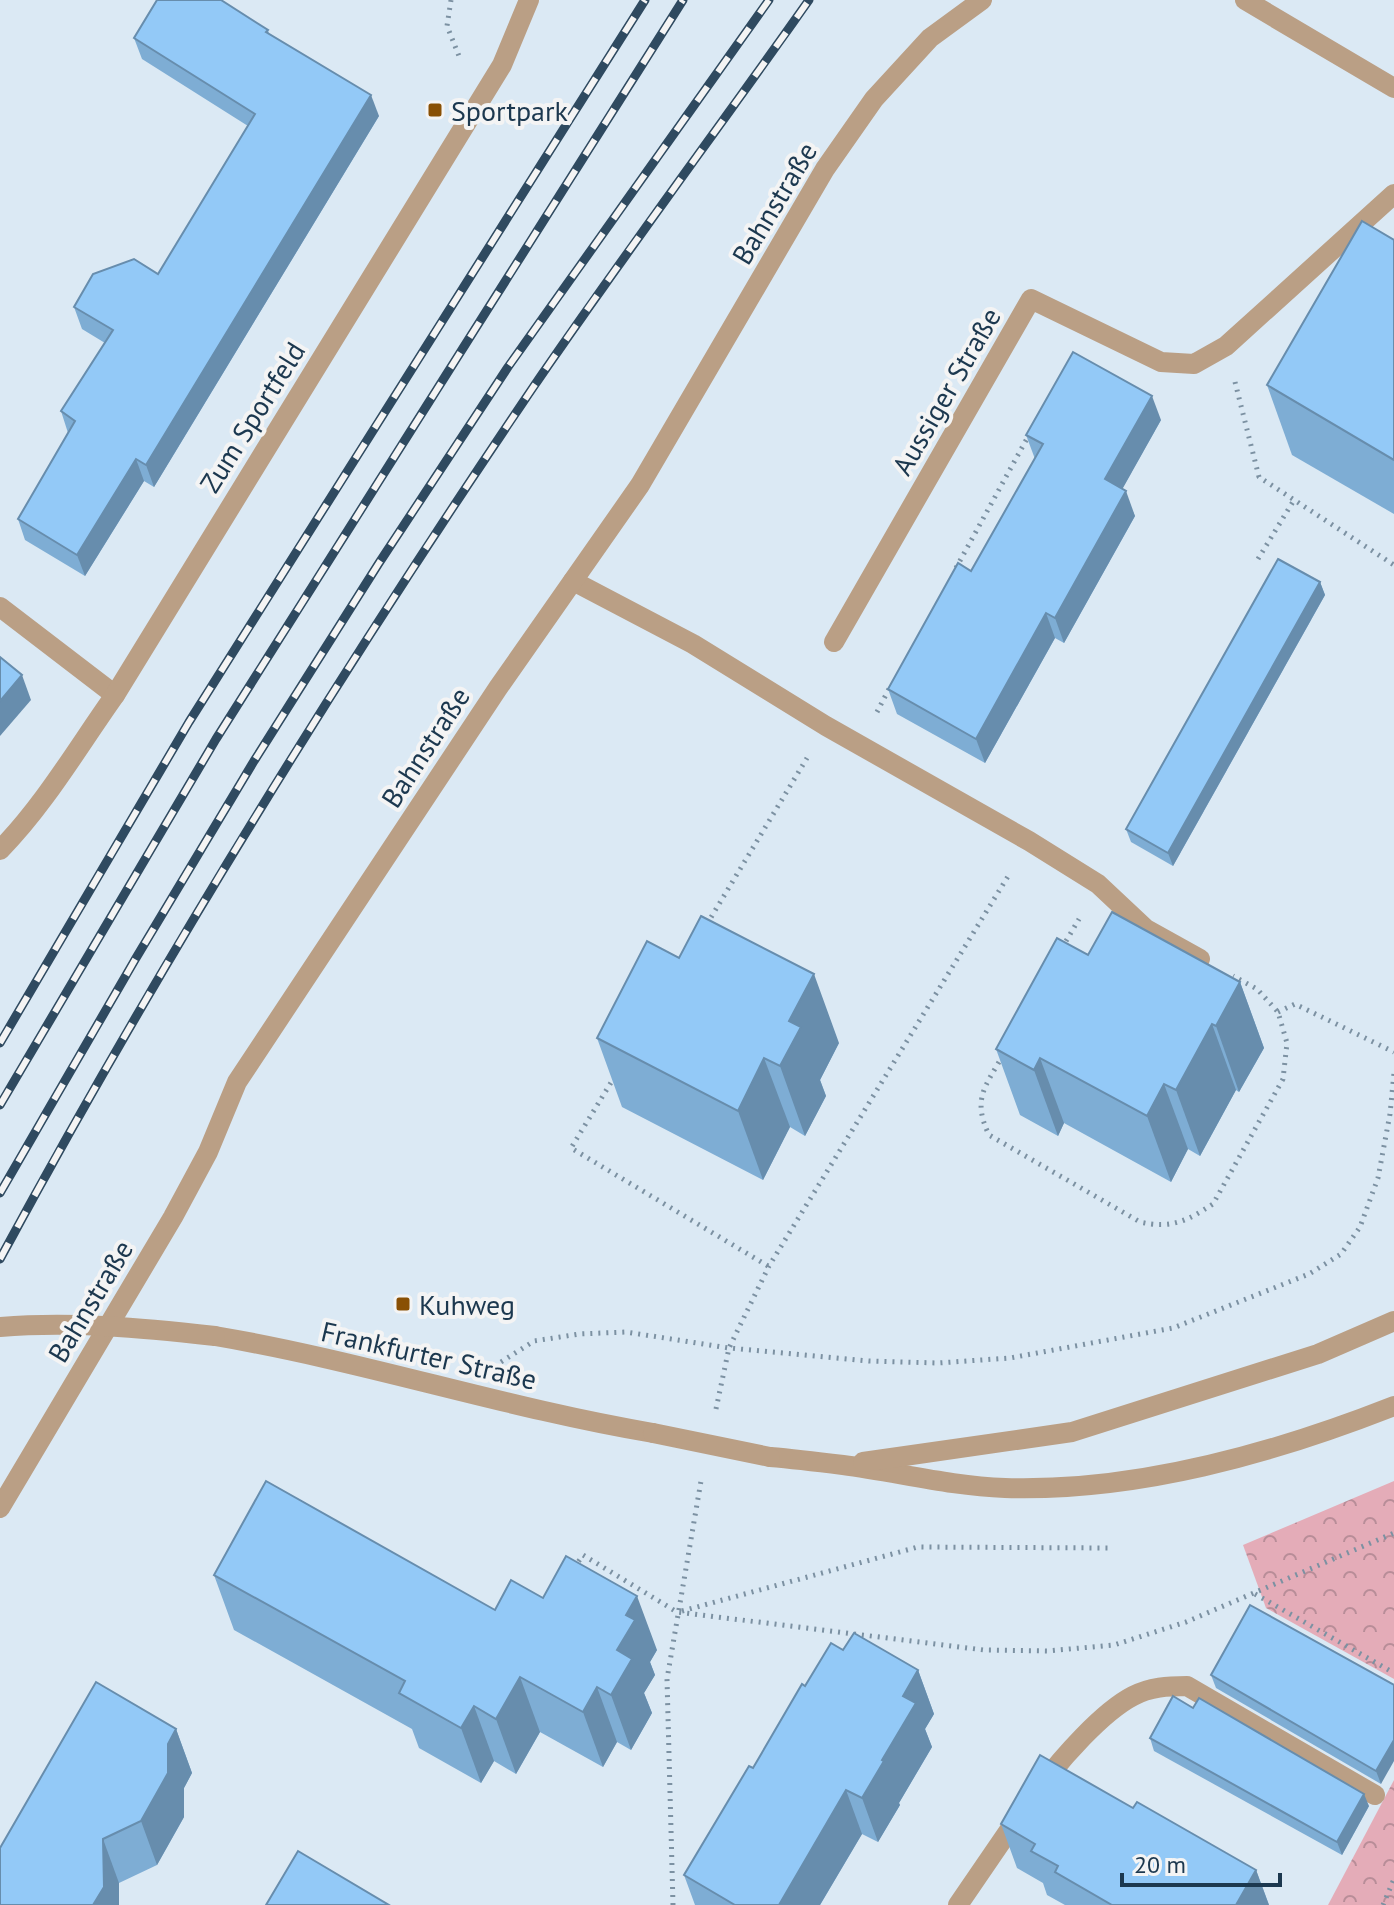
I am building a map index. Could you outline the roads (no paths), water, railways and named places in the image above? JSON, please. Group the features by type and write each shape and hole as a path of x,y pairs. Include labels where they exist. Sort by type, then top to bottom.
{"street":[{"name":"Zum Sportfeld","path":"0,850 54,784 115,695 502,65 529,0"},
{"name":"Bahnstraße","path":"0,1508 173,1217 208,1152 237,1082 498,688 640,485 825,169 874,99 930,38 982,0"},
{"path":"1245,0 1394,88"},
{"name":"Aussiger Straße","path":"834,642 1031,299 1161,362 1194,364 1226,346 1394,194"},
{"path":"573,581 693,644 826,726 1029,841 1098,884 1146,929 1200,959"},
{"path":"0,607 115,695"},
{"path":"843,1465 1072,1432 1318,1354 1394,1321"},
{"name":"Frankfurter Straße","path":"0,1327 45,1323 119,1325 215,1336 577,1420 770,1457 843,1465"},
{"path":"843,1465 948,1483 1005,1488 1099,1485 1221,1462 1394,1406"},
{"path":"958,1905 997,1845 1057,1764 1112,1711 1133,1696 1161,1686 1187,1686 1375,1795"}],"railway":[{"path":"0,1043 189,722 645,0"},
{"path":"0,1105 216,739 683,0"},
{"path":"0,1193 254,761 379,563 508,367 769,0"},
{"path":"0,1259 190,925 393,599 568,337 809,0"}],"place":[{"name":"Sportpark","path":"435,110"},
{"name":"Kuhweg","path":"403,1304"}]}
